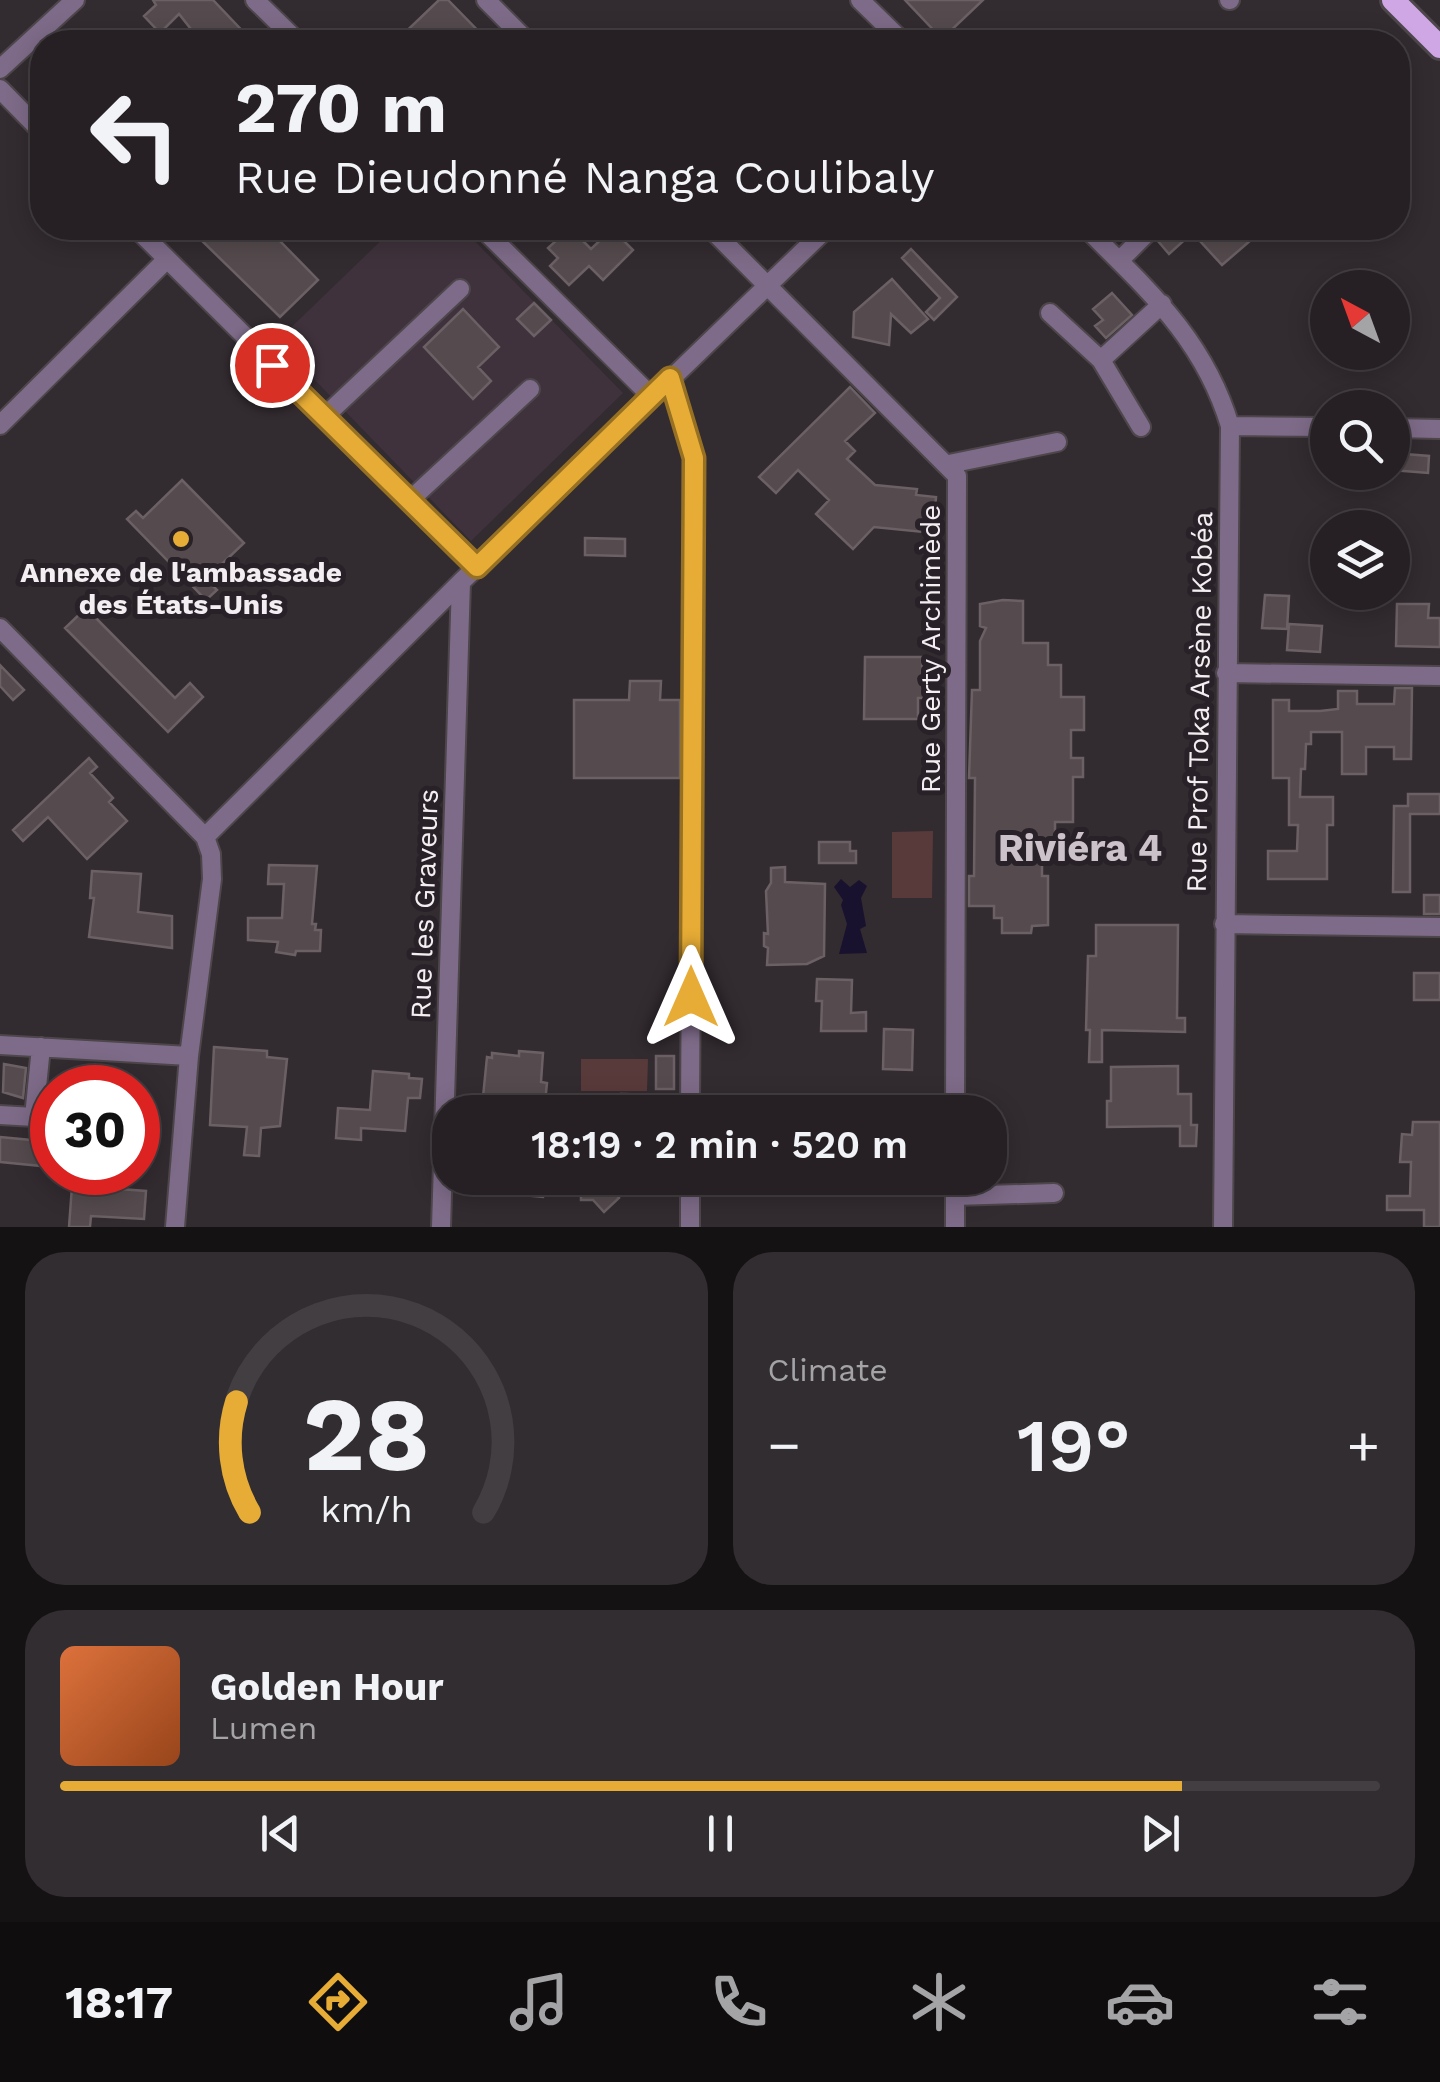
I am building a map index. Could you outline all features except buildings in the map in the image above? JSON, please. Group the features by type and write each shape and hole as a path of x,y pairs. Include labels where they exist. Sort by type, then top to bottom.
{"main road":[{"path":"1393,0 1440,46"}],"street":[{"path":"43,30 76,0"},
{"path":"255,0 286,30"},
{"path":"486,0 516,30"},
{"path":"860,0 890,30"},
{"path":"0,69 30,42"},
{"path":"0,89 30,120"},
{"path":"148,240 477,567"},
{"path":"494,240 652,397"},
{"name":"Rue Gerty Archimède","path":"722,240 957,476 956,1095"},
{"path":"205,836 814,240"},
{"name":"Rue Prof Toka Arsène Kobéa","path":"1098,240 1162,304 1195,345 1223,402 1230,426 1223,1227"},
{"path":"1119,260 1140,240"},
{"path":"0,424 167,260"},
{"path":"324,418 460,289"},
{"path":"1101,360 1162,304"},
{"path":"1050,313 1101,360 1142,427"},
{"path":"670,378 694,458 690,1095"},
{"path":"409,501 530,389"},
{"path":"1230,426 1310,427"},
{"path":"1410,428 1440,429"},
{"path":"949,464 1057,442"},
{"name":"Rue les Graveurs","path":"441,1227 462,582"},
{"path":"0,628 205,836 211,854 212,878 190,1056 175,1227"},
{"path":"1226,674 1440,676"},
{"path":"1224,924 1440,927"},
{"path":"0,1045 190,1056"},
{"path":"0,1116 34,1118 41,1047"},
{"path":"1007,1190 1054,1193"},
{"path":"690,1195 690,1227"},
{"path":"955,1195 955,1227"}],"shaded area":[{"path":"382,240 474,240 623,393 471,541 277,341"},
{"path":"933,831 932,898 892,898 892,832"},
{"path":"841,879 850,887 859,880 867,886 861,898 866,926 860,929 867,953 839,954 847,924 843,900 834,887"},
{"path":"581,1059 648,1059 647,1091 581,1091"}],"place":[{"name":"Annexe de l'ambassade des États-Unis","path":"181,539"}],"district":[{"name":"Riviéra 4","path":"1080,848"}],"route":[{"path":"272,365 477,567 670,378 694,458 691,997"}]}
